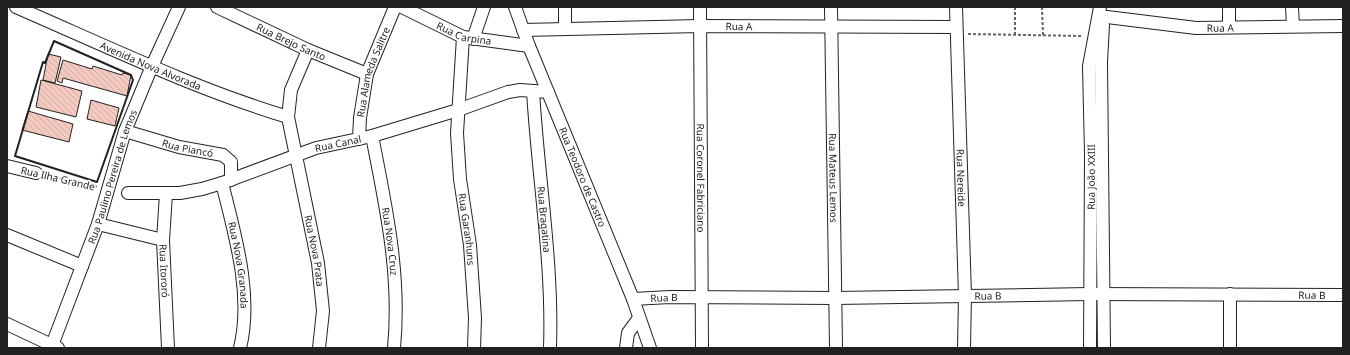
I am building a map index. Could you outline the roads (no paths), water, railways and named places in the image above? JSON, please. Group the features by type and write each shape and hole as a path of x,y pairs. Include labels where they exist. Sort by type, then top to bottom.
{"street":[{"name":"Avenida Nova Alvorada","path":"16,7 152,66 261,108 288,116"},
{"name":"Rua Paulino Pereira de Lemos","path":"54,347 98,224 125,131 179,7"},
{"name":"Rua Brejo Santo","path":"217,7 308,50 367,74"},
{"name":"Rua Alameda Salitre","path":"359,139 360,118 367,74 395,7"},
{"name":"Rua Carpina","path":"402,7 468,38 529,46"},
{"name":"Rua Garanhuns","path":"474,348 475,318 470,245 460,179 457,133 458,110 468,38 484,7"},
{"name":"Rua Teodoro de Castro","path":"515,7 529,46 633,299 650,348"},
{"path":"565,7 566,29"},
{"name":"Rua Coronel Fabriciano","path":"700,7 702,348"},
{"name":"Rua Mateus Lemos","path":"831,7 836,348"},
{"name":"Rua Nereide","path":"956,7 965,296 964,348"},
{"path":"1229,7 1229,27"},
{"path":"1292,7 1293,26"},
{"name":"Rua A","path":"1101,12 1196,28 1343,26"},
{"name":"Rua João XXIII","path":"1090,348 1091,154 1089,75 1094,36 1101,12"},
{"name":"Rua João XXIII","path":"1101,12 1104,348"},
{"name":"Rua A","path":"523,30 700,26 831,26 956,30"},
{"name":"Rua Nova Prata","path":"308,50 291,90 288,116 318,263 323,311 319,348"},
{"name":"Rua Canal","path":"128,194 166,194 202,189 226,182 316,148 372,136 458,110 508,92 520,90 548,92"},
{"name":"Rua Bragatina","path":"533,91 536,153 551,309 550,348"},
{"name":"Rua Piancó","path":"125,131 178,146 223,155 230,162 226,182"},
{"name":"Rua Nova Cruz","path":"372,136 394,264 396,298 394,348"},
{"name":"Rua Ilha Grande","path":"7,166 36,173"},
{"name":"Rua Nova Granada","path":"226,182 242,278 244,314 240,348"},
{"name":"Rua Itororó","path":"166,194 163,240 168,348"},
{"path":"98,224 163,240"},
{"path":"7,235 82,266"},
{"name":"Rua B","path":"633,299 670,297 835,298 1090,294 1343,295"},
{"path":"1230,294 1230,348"},
{"path":"626,348 628,333 639,318"},
{"path":"7,324 54,347"}]}
